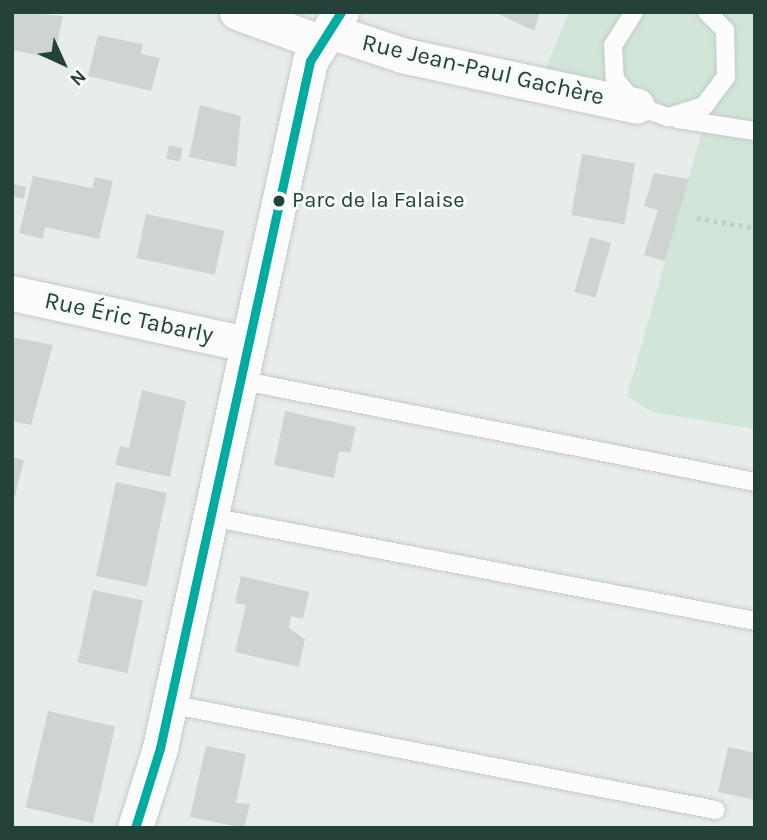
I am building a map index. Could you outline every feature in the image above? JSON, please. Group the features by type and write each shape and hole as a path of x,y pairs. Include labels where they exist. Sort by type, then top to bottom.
{"street":[{"name":"Rue Jean-Paul Gachère","path":"237,12 331,29 402,54 652,111"},
{"path":"135,828 169,704 310,61 331,29"},
{"name":"Rue Éric Tabarly","path":"12,293 246,344"}],"lane":[{"path":"634,12 617,34 612,57 615,79 652,111 755,131"},
{"path":"652,111 704,107 726,77 725,30 707,12"},
{"path":"239,380 755,482"},
{"path":"210,517 755,621"},
{"path":"169,704 716,810"}],"path":[{"path":"697,218 755,228"}],"green space":[{"path":"569,12 755,12 755,429 652,412 627,396 702,131 544,72"}],"building":[{"path":"12,12 63,16 54,59 12,50"},
{"path":"495,12 540,12 534,31"},
{"path":"98,35 143,44 141,54 160,58 151,91 88,76"},
{"path":"200,105 241,116 236,167 189,157"},
{"path":"169,145 183,148 180,162 166,159"},
{"path":"582,154 635,163 624,224 571,215"},
{"path":"654,173 689,179 665,261 644,255 658,210 644,206"},
{"path":"33,176 92,188 95,177 113,181 99,239 45,227 43,239 19,233"},
{"path":"13,184 26,187 24,199 12,196"},
{"path":"146,214 224,231 215,275 137,258"},
{"path":"590,237 611,243 595,298 574,292"},
{"path":"12,337 53,345 31,425 12,421"},
{"path":"142,390 186,401 170,477 115,465 120,446 129,448"},
{"path":"285,411 356,427 350,453 339,451 334,478 274,465"},
{"path":"12,457 24,460 13,504 12,504"},
{"path":"116,482 167,493 147,587 96,576"},
{"path":"241,576 309,592 303,619 291,616 289,628 305,639 299,667 235,652 246,605 235,603"},
{"path":"93,590 143,601 128,673 78,662"},
{"path":"48,711 115,727 93,823 26,807"},
{"path":"206,746 246,754 236,803 250,804 244,828 190,817"},
{"path":"728,747 755,753 755,800 718,792"}],"transit line":[{"path":"135,828 160,748 310,61 341,12"}],"place":[{"name":"Parc de la Falaise","path":"279,201"}]}
